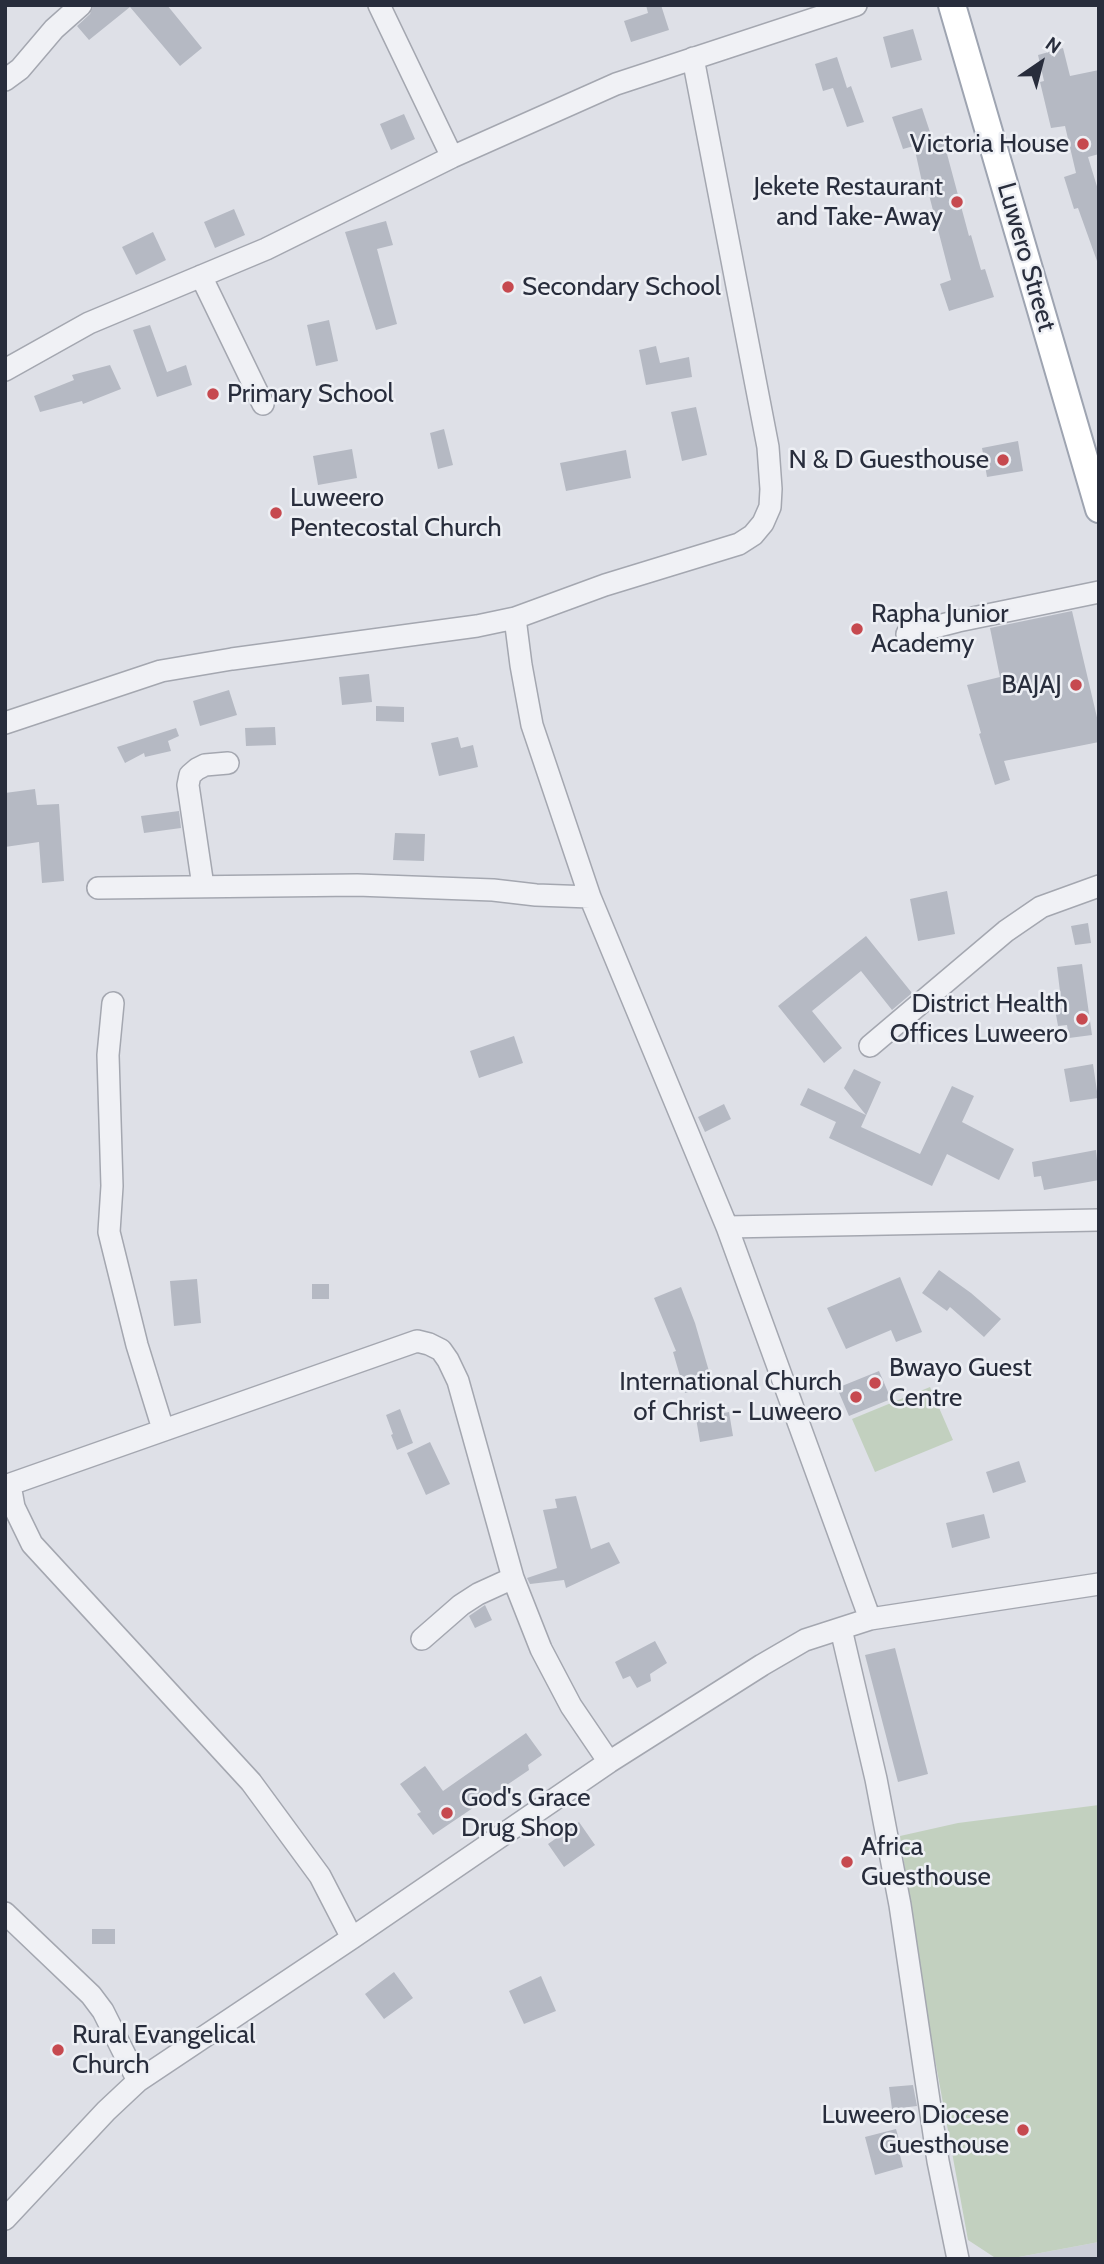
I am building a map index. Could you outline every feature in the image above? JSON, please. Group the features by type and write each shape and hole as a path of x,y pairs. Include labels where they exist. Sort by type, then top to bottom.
{"main road":[{"name":"Luwero Street","path":"952,5 1097,493"}],"street":[{"path":"5,80 20,69 54,29 81,5"},
{"path":"379,5 452,157"},
{"path":"5,370 89,323 266,249 452,157 616,84 856,5"},
{"path":"5,723 161,671 477,626 515,618 605,585 739,544 753,535 763,523 770,507 768,447 693,58"},
{"path":"201,276 263,404"},
{"path":"907,634 1099,592"},
{"path":"515,618 520,665 532,725 590,897 727,1227 870,1619"},
{"path":"203,886 188,785 190,775 205,765 228,763"},
{"path":"98,888 357,885 590,897"},
{"path":"870,1046 1006,931 1041,908 1099,886"},
{"path":"113,1003 108,1055 112,1185 109,1232 137,1345 163,1429"},
{"path":"727,1227 1099,1220"},
{"path":"352,1938 320,1876 251,1782 32,1544 14,1507 8,1486 417,1341 429,1344 440,1350 448,1360 458,1381 513,1578 541,1649 571,1706 609,1762"},
{"path":"422,1639 461,1605 513,1578"},
{"path":"5,2219 106,2111 138,2081 609,1762 805,1640 870,1619 1099,1584"},
{"path":"841,1629 876,1779 898,1892 937,2161 958,2259"},
{"path":"5,1913 91,1995 103,2011 138,2081"}],"shaded area":[{"path":"1099,2242 1099,2259 1008,2259"}],"green space":[{"path":"930,1387 953,1440 875,1472 852,1419"},
{"name":"Luweero Diocese Guesthouse","path":"1099,1805 1099,2242 997,2259 968,2240 928,2021 900,1836 958,1823"}],"building":[{"path":"94,5 167,5 202,48 180,66 130,7 89,40 77,26 90,14"},
{"path":"646,5 661,5 669,30 631,42 624,21 648,13"},
{"path":"913,29 922,60 891,68 883,37"},
{"path":"1063,48 1070,76 1099,70 1099,154 1088,157 1099,193 1097,261 1078,208 1074,209 1064,177 1076,173 1065,126 1051,128 1040,82 1044,81 1038,55"},
{"path":"837,57 847,88 851,86 864,122 847,127 833,88 823,91 815,64"},
{"path":"922,108 933,141 943,139 969,236 971,235 981,270 985,269 994,297 949,311 940,284 951,280 928,191 924,191 914,146 903,149 892,117"},
{"path":"404,114 415,139 391,150 380,124"},
{"path":"234,209 245,235 215,248 204,222"},
{"path":"386,221 393,245 377,249 397,324 376,330 345,232"},
{"path":"153,232 166,260 136,275 122,247"},
{"path":"329,320 338,361 316,366 307,325"},
{"path":"150,325 167,372 186,365 192,385 157,397 133,330"},
{"path":"656,346 660,363 689,357 692,377 646,385 639,350"},
{"path":"110,365 121,389 83,404 82,401 40,412 34,396 74,380 72,375"},
{"path":"696,407 707,455 682,461 671,412"},
{"path":"444,429 453,465 438,469 430,433"},
{"path":"1018,441 1023,471 987,477 982,448"},
{"path":"352,449 357,478 318,485 313,456"},
{"path":"626,450 631,478 566,491 560,463"},
{"path":"1072,611 1099,726 1099,742 1004,761 1010,780 995,785 967,685 1000,677 990,628"},
{"path":"369,674 372,702 342,705 339,677"},
{"path":"229,690 237,715 200,726 193,701"},
{"path":"376,706 404,707 404,722 376,721"},
{"path":"275,727 276,745 246,746 245,728"},
{"path":"176,728 179,736 168,741 171,751 145,757 144,753 125,763 117,747"},
{"path":"458,737 461,748 473,745 478,767 439,776 431,743"},
{"path":"35,789 37,805 59,804 64,881 42,883 39,842 5,847 5,793"},
{"path":"179,811 181,828 144,833 141,816"},
{"path":"395,833 425,834 424,861 393,860"},
{"path":"947,891 955,934 918,941 910,899"},
{"path":"1088,923 1091,943 1075,945 1071,926"},
{"path":"866,936 912,993 892,1010 861,971 812,1011 842,1048 824,1063 778,1006"},
{"path":"1082,964 1092,1035 1069,1038 1067,1025 1058,1026 1055,1009 1062,1008 1057,967"},
{"path":"514,1036 523,1063 479,1078 470,1051"},
{"path":"1093,1064 1098,1098 1070,1102 1064,1069"},
{"path":"854,1069 881,1082 861,1127 920,1154 952,1086 974,1096 962,1122 1014,1149 999,1180 947,1154 932,1186 829,1138 836,1122 800,1105 808,1088 866,1115 844,1088"},
{"path":"724,1104 731,1119 705,1132 698,1117"},
{"path":"1096,1150 1099,1180 1044,1190 1041,1176 1034,1177 1032,1162"},
{"path":"939,1270 1001,1319 984,1337 950,1307 947,1311 922,1293"},
{"path":"900,1277 922,1332 896,1342 891,1330 846,1349 827,1308"},
{"path":"197,1279 201,1323 174,1326 170,1281"},
{"path":"312,1284 329,1284 329,1299 312,1299"},
{"path":"681,1287 695,1323 713,1385 685,1393 673,1352 676,1351 654,1298"},
{"path":"879,1371 891,1399 849,1416 837,1388"},
{"path":"400,1409 413,1443 397,1450 386,1415"},
{"path":"729,1412 733,1436 700,1442 696,1418"},
{"path":"430,1442 450,1484 426,1495 407,1453"},
{"path":"1019,1461 1026,1482 993,1493 986,1472"},
{"path":"576,1496 591,1549 609,1542 620,1563 566,1588 564,1580 530,1584 527,1578 557,1568 543,1510 557,1508 555,1499"},
{"path":"984,1514 990,1538 952,1548 946,1523"},
{"path":"485,1605 492,1620 475,1628 469,1616"},
{"path":"655,1641 667,1663 650,1674 651,1681 637,1688 630,1676 623,1679 615,1662"},
{"path":"895,1648 928,1774 898,1782 865,1655"},
{"path":"526,1733 542,1755 528,1765 529,1770 433,1835 417,1814 421,1812 400,1784 425,1766 443,1791"},
{"path":"579,1822 595,1845 564,1867 548,1844"},
{"path":"92,1929 115,1929 115,1944 92,1944"},
{"path":"394,1972 413,1998 384,2019 365,1994"},
{"path":"541,1976 556,2011 524,2024 509,1991"},
{"path":"913,2085 917,2106 892,2109 889,2087"},
{"path":"896,2129 903,2167 875,2175 865,2137"}],"place":[{"name":"Victoria House","path":"1083,144"},
{"name":"Jekete Restaurant and Take-Away","path":"957,202"},
{"name":"Secondary School","path":"508,287"},
{"name":"Primary School","path":"213,394"},
{"name":"N & D Guesthouse","path":"1003,460"},
{"name":"Luweero Pentecostal Church","path":"276,513"},
{"name":"Rapha Junior Academy","path":"857,629"},
{"name":"BAJAJ","path":"1076,685"},
{"name":"District Health Offices Luweero","path":"1082,1019"},
{"name":"Bwayo Guest Centre","path":"875,1383"},
{"name":"International Church of Christ - Luweero","path":"856,1397"},
{"name":"God's Grace Drug Shop","path":"447,1813"},
{"name":"Africa Guesthouse","path":"847,1862"},
{"name":"Rural Evangelical Church","path":"58,2050"},
{"name":"Luweero Diocese Guesthouse","path":"1023,2130"}]}
